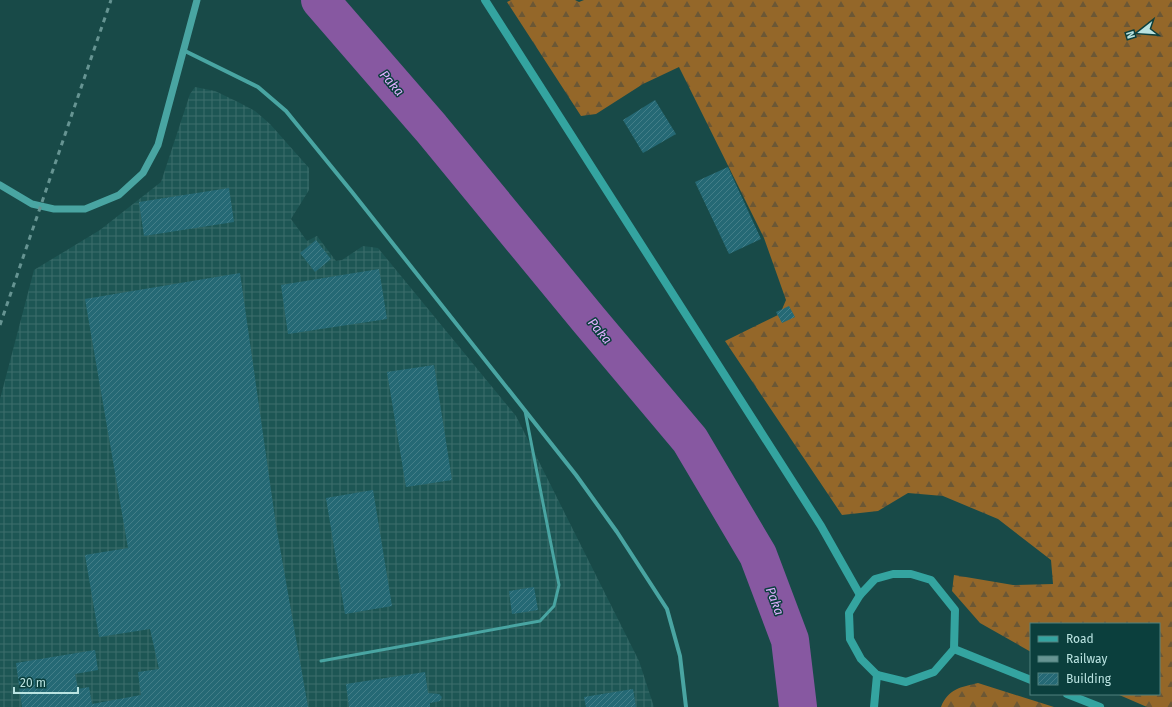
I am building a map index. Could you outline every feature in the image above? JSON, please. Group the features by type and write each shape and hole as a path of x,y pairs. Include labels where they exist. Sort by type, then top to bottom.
{"main road":[{"path":"485,0 821,526 860,595"},
{"path":"892,574 911,574 931,580 956,610 954,649 934,672 913,680 906,682 877,675 861,659 850,639 849,613 860,595 875,579 892,574"},
{"path":"954,649 1030,680"},
{"path":"874,707 877,675"},
{"path":"1070,695 1100,707"}],"street":[{"path":"0,185 32,204 54,209 85,209 119,196 143,173 158,145 197,0"},
{"path":"183,50 258,87 286,111 576,475 617,532 667,609 680,656 686,707"}],"lane":[{"path":"321,661 540,621 554,606 559,585 524,409"}],"shaded area":[{"path":"195,87 215,91 238,102 255,111 270,124 309,168 309,190 291,219 307,241 317,236 336,261 342,260 363,246 378,248 516,416 639,661 654,707 0,707 0,399 34,270 100,230 161,182 190,94"}],"green space":[{"path":"511,0 575,0 579,2 584,0 1172,0 1172,707 1147,707 1119,695 1160,695 1160,623 1030,623 1030,651 980,623 952,591 954,575 1013,585 1053,584 1051,560 998,519 943,496 908,493 878,511 842,515 725,341 780,314 786,300 764,238 679,67 643,84 596,114 581,116 507,2"},
{"path":"978,683 1054,707 941,707 947,696 951,693 961,688"}],"building":[{"path":"655,100 676,134 643,153 623,120"},
{"path":"728,167 761,239 729,254 695,182"},
{"path":"229,188 234,222 144,236 139,202"},
{"path":"316,240 331,259 315,272 300,253"},
{"path":"379,269 387,319 288,334 281,285"},
{"path":"240,273 276,525 308,707 22,707 16,663 95,650 98,670 75,674 78,689 89,687 92,704 141,695 138,672 159,669 150,629 99,637 85,555 128,548 85,299"},
{"path":"789,306 795,317 782,323 776,312"},
{"path":"434,365 452,480 406,487 387,372"},
{"path":"373,490 392,606 345,614 326,498"},
{"path":"534,587 538,610 512,614 509,591"},
{"path":"425,672 428,693 439,694 442,697 440,701 430,703 430,707 349,707 346,684"},
{"path":"633,689 636,707 586,707 584,697"}],"waterway":[{"name":"Paka","path":"320,0 431,128 690,440 758,555 790,640 798,707"}],"railway":[{"path":"0,325 111,0"}]}
